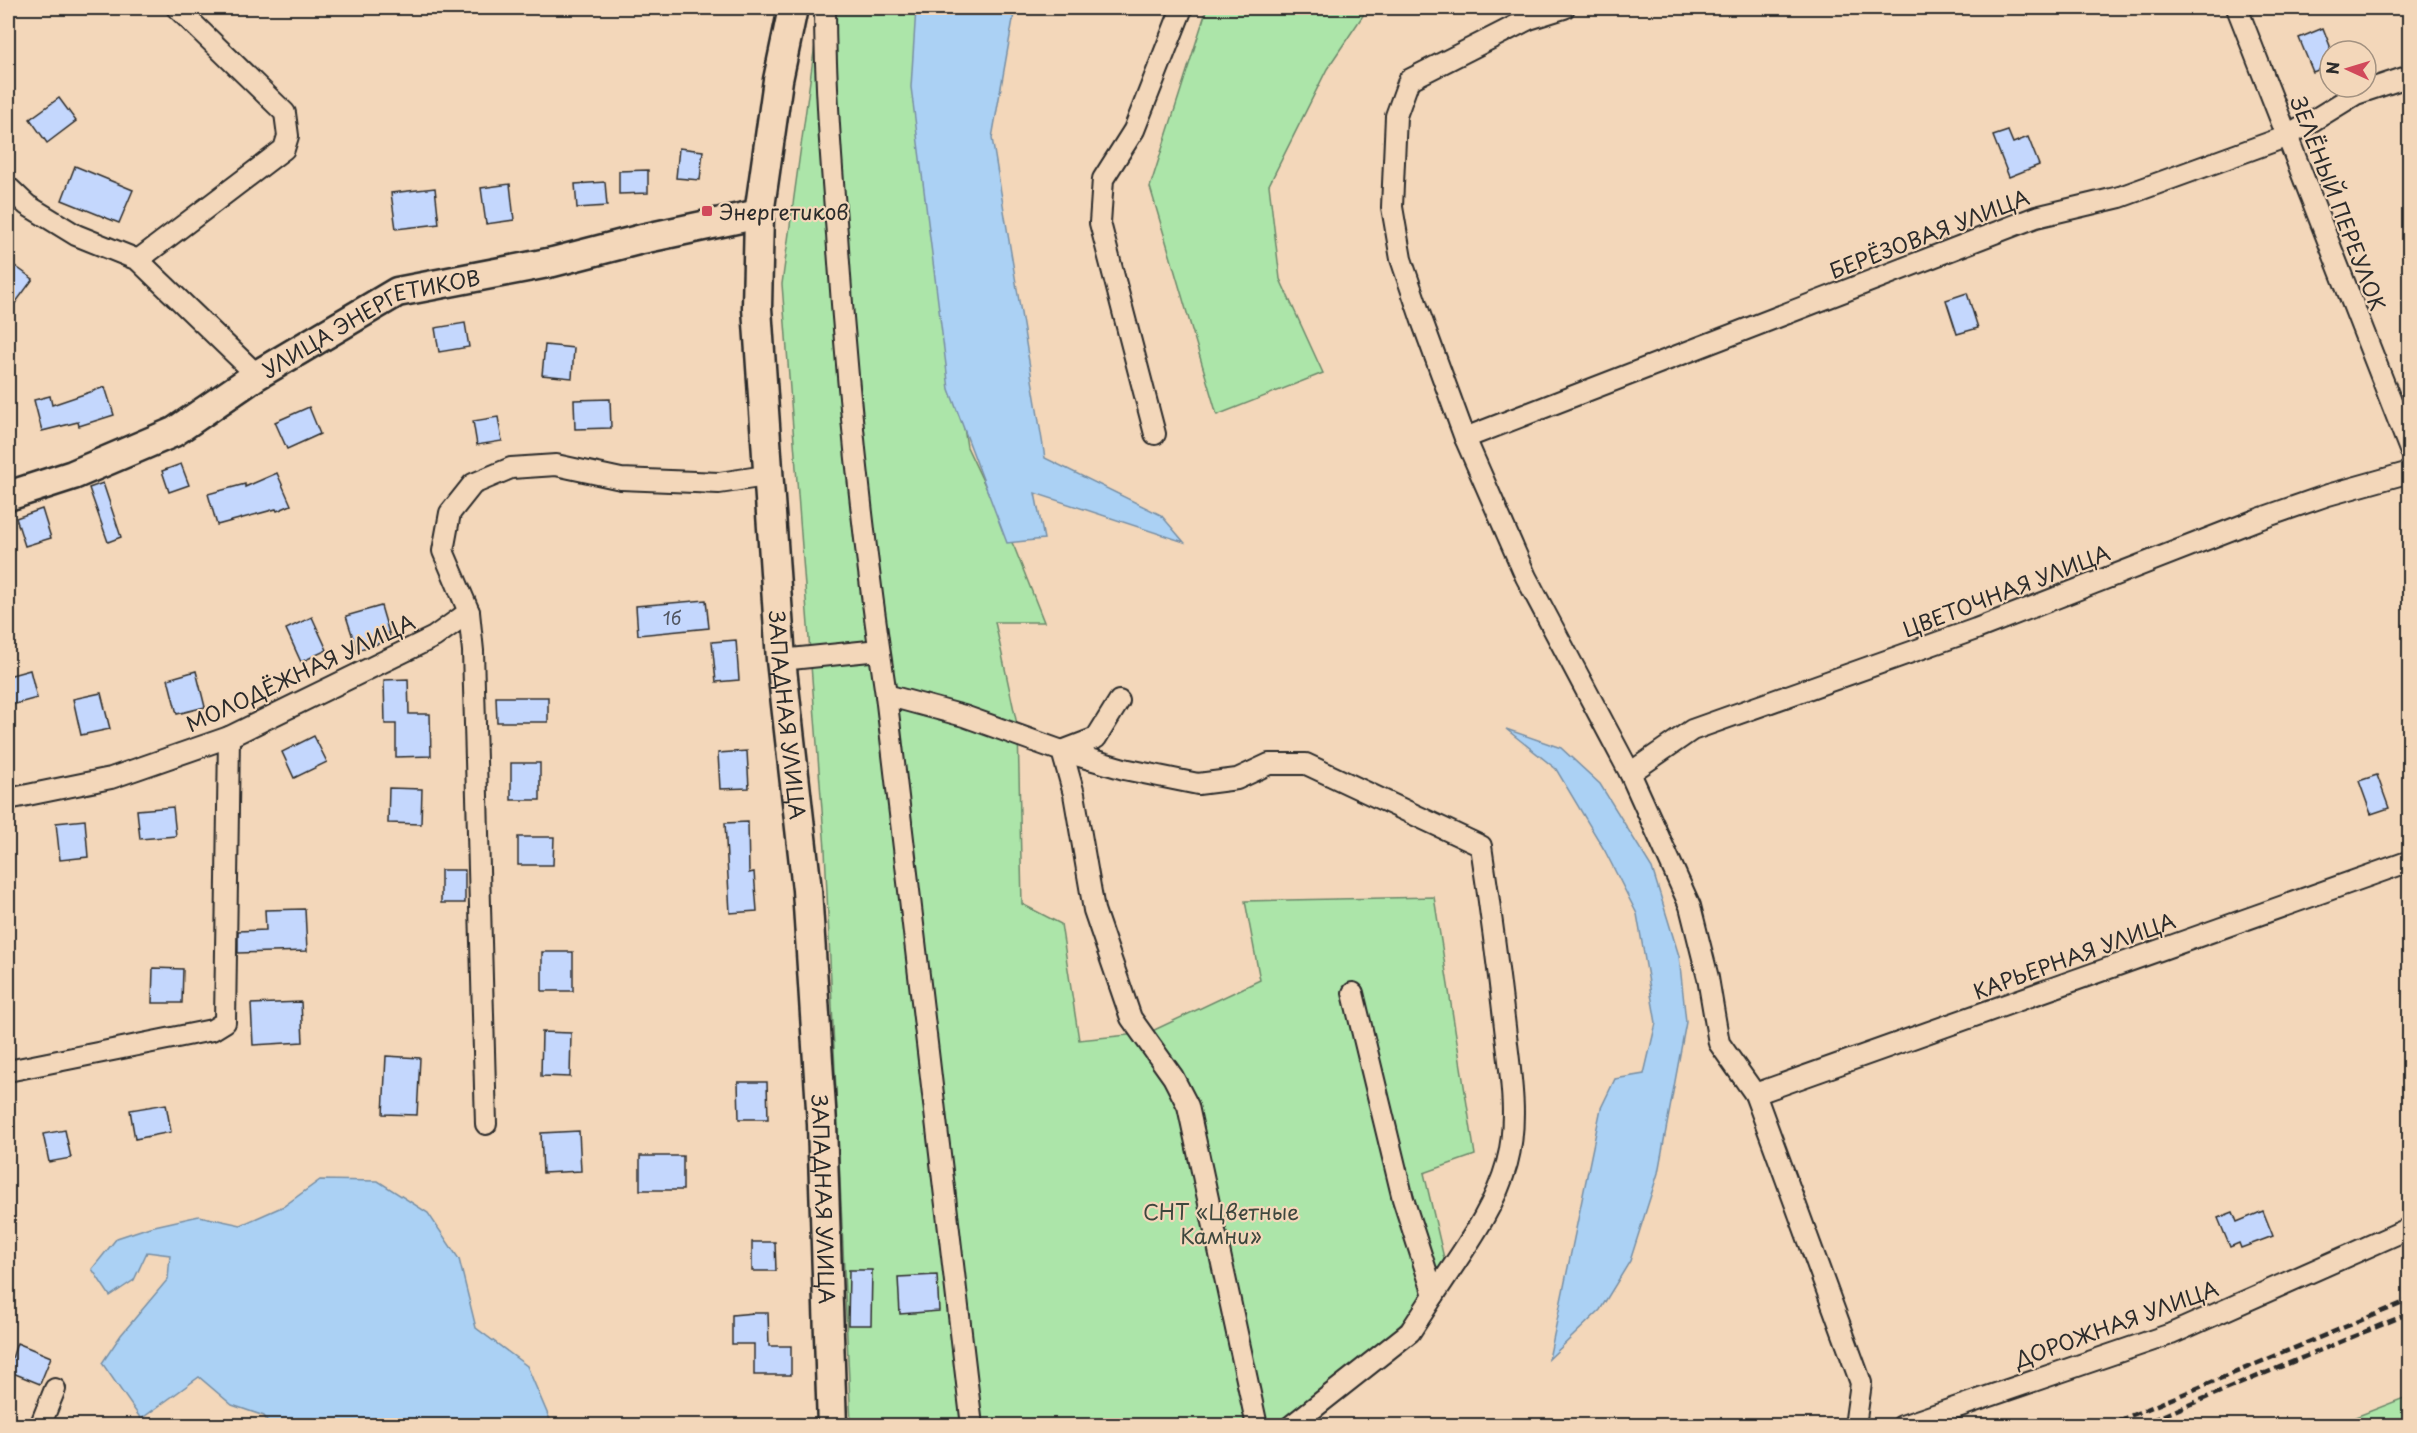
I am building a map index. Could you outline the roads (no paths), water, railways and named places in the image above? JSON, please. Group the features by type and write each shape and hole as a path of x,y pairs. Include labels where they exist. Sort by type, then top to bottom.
{"main road":[{"name":"ЗАПАДНАЯ УЛИЦА","path":"793,8 778,80 759,214 757,308 766,476 781,660 807,890 822,1124 832,1425"},
{"name":"УЛИЦА ЭНЕРГЕТИКОВ","path":"8,496 73,475 174,432 257,375 397,292 554,262 642,239 759,214"}],"street":[{"path":"138,260 209,204 271,161 284,149 288,136 285,113 177,8"},
{"path":"825,8 826,86 843,322 868,575 886,695 972,1425"},
{"path":"1155,434 1100,223 1103,179 1134,130 1182,8"},
{"path":"1564,8 1529,19 1408,80 1396,116 1393,145 1392,207 1401,259 1465,438 1526,577 1630,772 1690,906 1708,978 1719,1043 1755,1094 1861,1383 1855,1425"},
{"name":"ЗЕЛЁНЫЙ ПЕРЕУЛОК","path":"2237,8 2409,450"},
{"name":"БЕРЁЗОВАЯ УЛИЦА","path":"1465,438 2036,217 2120,197 2288,136 2356,93 2409,76"},
{"path":"8,187 27,205 76,235 138,260 257,375"},
{"path":"486,1124 473,651 469,612 443,551 450,513 473,484 511,468 556,465 621,479 719,483 766,476"},
{"name":"ЦВЕТОЧНАЯ УЛИЦА","path":"1630,772 1692,730 1976,628 2256,520 2328,495 2409,472"},
{"name":"МОЛОДЁЖНАЯ УЛИЦА","path":"8,799 111,778 229,737 434,636 469,612"},
{"path":"781,660 879,650"},
{"path":"886,695 964,716 1062,751 1124,769 1198,784 1237,779 1269,764 1306,764 1481,846 1495,932 1514,1128 1507,1164 1493,1201 1410,1332 1291,1425"},
{"path":"1062,751 1095,738 1119,702"},
{"path":"8,1071 212,1030 225,1022 229,737"},
{"path":"1062,751 1074,794 1094,910 1131,1018 1173,1077 1188,1106 1257,1425"},
{"name":"КАРЬЕРНАЯ УЛИЦА","path":"1755,1094 2409,861"},
{"path":"1353,993 1403,1199 1434,1295"},
{"name":"ДОРОЖНАЯ УЛИЦА","path":"1902,1425 2171,1334 2409,1228"},
{"path":"40,1425 55,1389"}],"water":[{"path":"916,8 1015,8 992,138 1045,458 1161,515 1184,542 1035,493 1044,539 1007,543 949,389 911,87"},
{"path":"1506,729 1561,748 1600,784 1652,868 1679,956 1686,1022 1658,1173 1630,1261 1600,1310 1549,1359 1601,1108 1615,1079 1644,1074 1656,1023 1637,914 1605,851 1556,769"},
{"path":"320,1180 378,1181 428,1213 459,1259 476,1328 527,1366 551,1422 566,1425 270,1425 264,1416 232,1405 199,1377 141,1419 102,1363 121,1335 168,1279 170,1255 147,1252 134,1280 110,1296 92,1269 117,1238 150,1227 199,1216 241,1225 284,1206"}],"railway":[{"path":"2106,1426 2410,1300"},
{"path":"2138,1426 2410,1313"}],"place":[{"name":"Энергетиков","path":"707,211"}],"park label":[{"name":"СНТ «Цветные Камни»","path":"1221,1223"}]}
